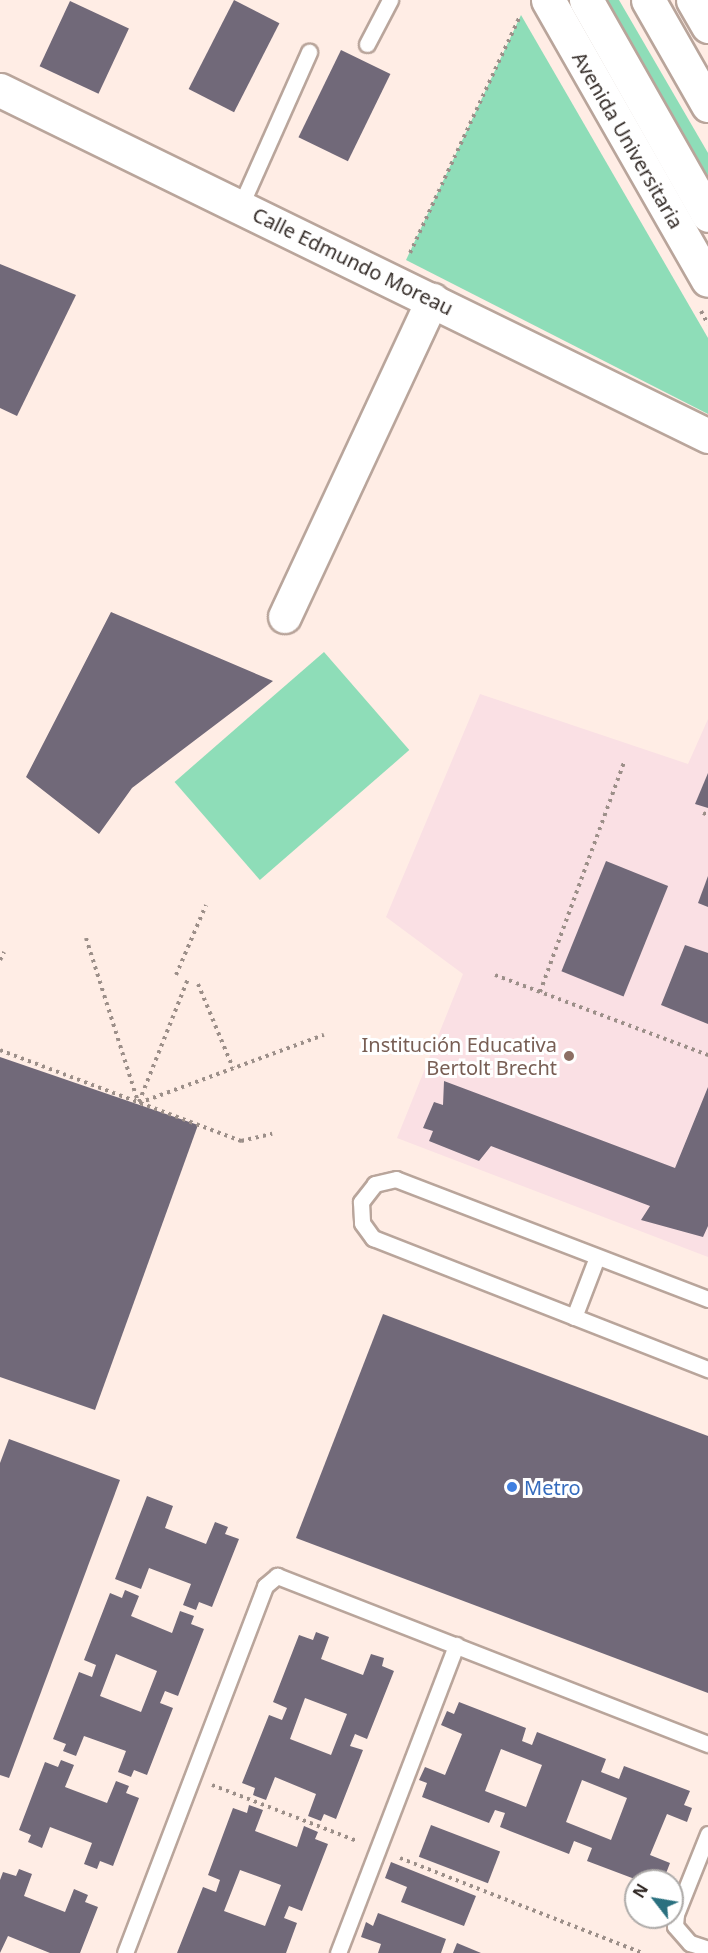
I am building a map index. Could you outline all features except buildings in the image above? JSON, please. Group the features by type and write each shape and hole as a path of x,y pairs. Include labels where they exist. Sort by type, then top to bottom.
{"street":[{"name":"Avenida Universitaria","path":"548,0 708,280"},
{"name":"Avenida Universitaria","path":"586,0 708,215"},
{"path":"648,0 708,105"},
{"path":"693,0 708,26"},
{"name":"Calle Edmundo Moreau","path":"0,90 707,435"},
{"path":"285,617 433,300"}],"lane":[{"path":"368,44 390,0"},
{"path":"240,207 309,52"},
{"path":"708,1299 396,1179 375,1184 361,1202 362,1223 373,1238 708,1369"},
{"path":"574,1317 597,1257"},
{"path":"125,1953 269,1580 285,1578 708,1744"},
{"path":"338,1953 456,1645"},
{"path":"708,1834 676,1914 675,1926 690,1943 708,1949"}],"path":[{"path":"410,254 519,18"},
{"path":"540,992 624,762"},
{"path":"176,975 206,905"},
{"path":"87,938 139,1103"},
{"path":"0,960 4,952"},
{"path":"495,975 708,1056"},
{"path":"139,1103 188,979"},
{"path":"198,984 233,1068"},
{"path":"139,1103 324,1035"},
{"path":"0,1050 242,1141 272,1134"},
{"path":"192,1777 642,1953"}],"shaded area":[{"name":"Institución Educativa Bertolt Brecht","path":"480,694 688,764 708,719 708,1257 397,1138 463,974 386,917"}],"green space":[{"path":"580,0 619,0 708,153 708,217"},
{"path":"521,15 708,338 708,414 406,260"},
{"path":"324,652 409,750 260,880 175,782"}],"place":[{"name":"Institución Educativa Bertolt Brecht","path":"569,1056"},
{"name":"Metro","path":"512,1487"}]}
